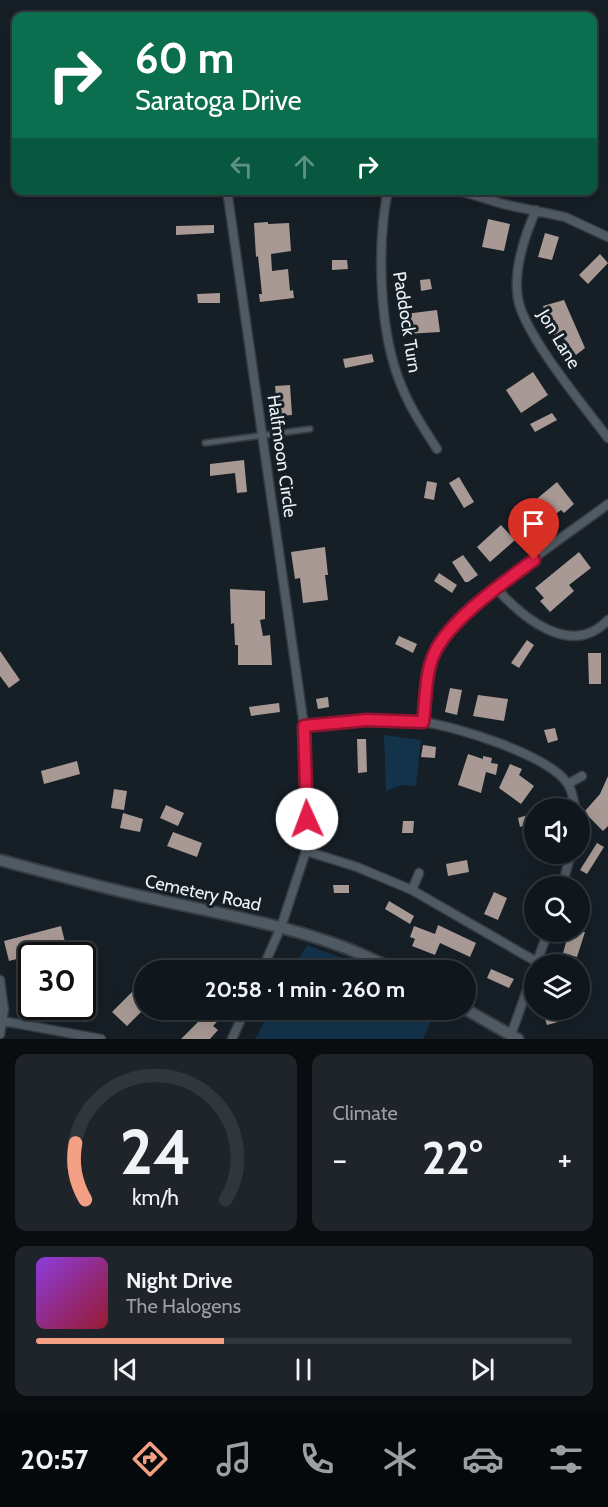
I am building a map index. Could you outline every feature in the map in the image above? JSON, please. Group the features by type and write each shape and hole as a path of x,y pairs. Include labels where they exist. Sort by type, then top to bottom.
{"street":[{"name":"Halfmoon Circle","path":"228,195 304,726 306,851 281,927 266,960"},
{"name":"Paddock Turn","path":"387,195 383,214 381,285 393,363 414,412 437,449"},
{"path":"473,195 502,204 565,217 608,237"},
{"name":"Jon Lane","path":"536,210 524,241 518,300 528,326 568,386 608,438"},
{"path":"423,722 429,670 434,654 452,628 496,588 608,504"},
{"path":"496,588 517,611 535,625 552,632 584,634 600,628 608,620"},
{"path":"304,726 367,720 423,722 530,754 560,774 568,784 572,798"},
{"path":"568,784 582,776"},
{"path":"306,851 357,867 412,890 524,959"},
{"name":"Cemetery Road","path":"0,860 120,892 281,927 376,960"},
{"path":"412,890 419,873"},
{"path":"0,980 3,1021 0,1034"},
{"path":"476,1015 515,1037 524,1007"},
{"path":"232,1039 241,1020"},
{"path":"3,1021 101,1039"}],"lane":[{"path":"205,443 310,429"}],"shaded area":[{"path":"384,735 421,740 416,786 402,785 386,791"},
{"path":"307,945 348,960 299,960"},
{"path":"265,1020 432,1020 423,1039 255,1039"}],"building":[{"path":"488,219 510,224 504,251 482,247"},
{"path":"268,222 268,224 289,223 291,251 271,254 272,271 288,269 290,291 293,290 294,298 260,302 259,294 262,294 258,256 256,257 254,223"},
{"path":"214,225 214,233 176,235 176,226"},
{"path":"545,233 559,237 552,260 538,257"},
{"path":"600,254 608,263 588,284 579,275"},
{"path":"332,260 347,260 348,269 332,270"},
{"path":"430,279 432,289 421,291 420,280"},
{"path":"220,293 220,303 198,303 197,294"},
{"path":"564,300 585,348 576,355 560,333 554,335 543,306"},
{"path":"437,310 440,332 407,334 405,314"},
{"path":"372,354 374,362 345,368 343,359"},
{"path":"533,372 548,395 521,413 506,390"},
{"path":"290,385 292,415 278,416 275,386"},
{"path":"552,413 557,420 535,432 530,424"},
{"path":"244,460 247,492 237,493 235,473 210,476 210,464"},
{"path":"459,477 474,502 464,508 449,483"},
{"path":"427,481 437,483 434,500 424,498"},
{"path":"557,482 574,504 564,513 561,510 548,520 533,502"},
{"path":"501,525 515,540 490,562 477,547"},
{"path":"325,547 328,600 303,603 300,578 295,579 291,552"},
{"path":"579,552 591,568 569,585 574,591 550,612 540,601 544,598 535,588"},
{"path":"463,555 478,575 468,582 465,582 452,562"},
{"path":"439,573 457,585 452,593 434,581"},
{"path":"230,589 265,591 265,619 260,620 263,636 270,635 272,665 238,665 238,645 235,645 234,623 231,624"},
{"path":"399,636 417,644 413,653 395,644"},
{"path":"527,640 534,645 519,668 511,663"},
{"path":"0,651 20,680 9,688 0,676"},
{"path":"588,653 601,653 601,684 589,684"},
{"path":"450,688 462,690 457,715 445,712"},
{"path":"478,695 508,699 504,721 473,716"},
{"path":"328,697 329,707 318,709 316,699"},
{"path":"279,703 280,712 251,716 249,707"},
{"path":"555,728 558,740 548,743 544,730"},
{"path":"357,739 366,739 367,772 358,773"},
{"path":"423,745 436,747 435,758 421,757"},
{"path":"468,754 483,759 483,756 492,758 491,763 498,764 496,775 486,772 481,793 458,785"},
{"path":"77,761 80,774 44,784 41,771"},
{"path":"510,764 522,769 519,775 534,786 521,804 499,788"},
{"path":"608,776 608,826 603,831 590,818 590,805 600,794"},
{"path":"114,789 127,791 124,810 111,808"},
{"path":"166,805 184,813 178,826 160,818"},
{"path":"123,813 143,819 140,832 120,828"},
{"path":"524,816 524,826 520,827 518,818"},
{"path":"403,821 414,821 413,833 402,833"},
{"path":"173,832 202,843 197,857 167,846"},
{"path":"597,843 604,847 587,874 580,870 584,864 590,864 590,854"},
{"path":"467,860 469,872 448,876 446,864"},
{"path":"333,885 349,885 349,893 334,893"},
{"path":"494,892 507,898 498,920 484,914"},
{"path":"389,901 414,916 410,924 385,909"},
{"path":"438,925 476,943 470,957 440,943 435,955 412,946 415,939 410,937 414,926 435,934"},
{"path":"61,926 65,942 18,942 18,959 9,961 4,941"},
{"path":"566,942 582,942 578,954 563,953"},
{"path":"491,969 514,979 509,988 487,978"},
{"path":"134,990 134,1019 127,1026 112,1012"},
{"path":"200,1020 219,1020 213,1026 218,1030 210,1039 181,1039"},
{"path":"545,1020 557,1020 558,1022 547,1025"}],"route":[{"path":"307,819 304,726 367,720 423,722 429,670 440,643 452,628 496,588 534,560"}]}
